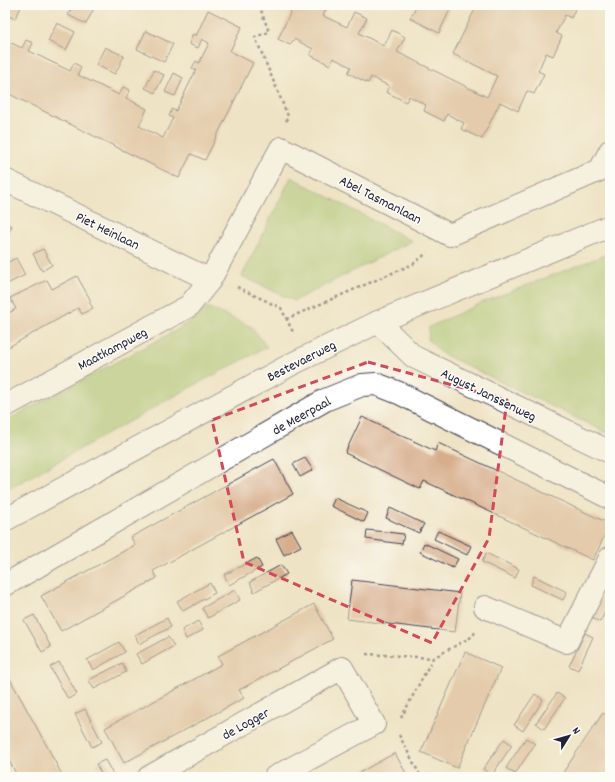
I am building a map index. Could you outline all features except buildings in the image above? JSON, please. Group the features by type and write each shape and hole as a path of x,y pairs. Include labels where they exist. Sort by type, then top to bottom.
{"street":[{"name":"Abel Tasmanlaan","path":"281,148 450,234"},
{"path":"210,280 281,148"},
{"path":"450,234 600,170 610,151"},
{"name":"Piet Heinlaan","path":"5,180 210,280"},
{"name":"Bestevaerweg","path":"5,520 306,357 378,322 610,226"},
{"name":"Maatkampweg","path":"5,406 189,306 210,280"},
{"name":"August Janssenweg","path":"378,322 414,357 610,452"},
{"name":"de Meerpaal","path":"5,585 326,400 362,385 376,384 400,393 610,498"},
{"path":"485,607 567,642 610,558"},
{"path":"275,777 374,724 342,668"},
{"name":"de Logger","path":"149,777 342,668"}],"path":[{"path":"260,5 269,32 255,37 288,116 281,148"},
{"path":"286,319 414,264 450,234"},
{"path":"210,280 227,282 280,308 306,357"},
{"path":"342,668 364,654 433,658 474,636 485,607"},
{"path":"399,722 433,658"},
{"path":"396,729 421,777"}],"highlighted area":[{"path":"368,362 507,400 489,538 432,643 244,562 212,420"}],"green space":[{"path":"291,177 412,241 294,301 242,276"},
{"path":"610,253 610,428 607,433 441,353 428,340 429,327 481,303"},
{"path":"207,307 252,327 267,347 191,387 5,491 5,421 173,332 197,317"}]}
